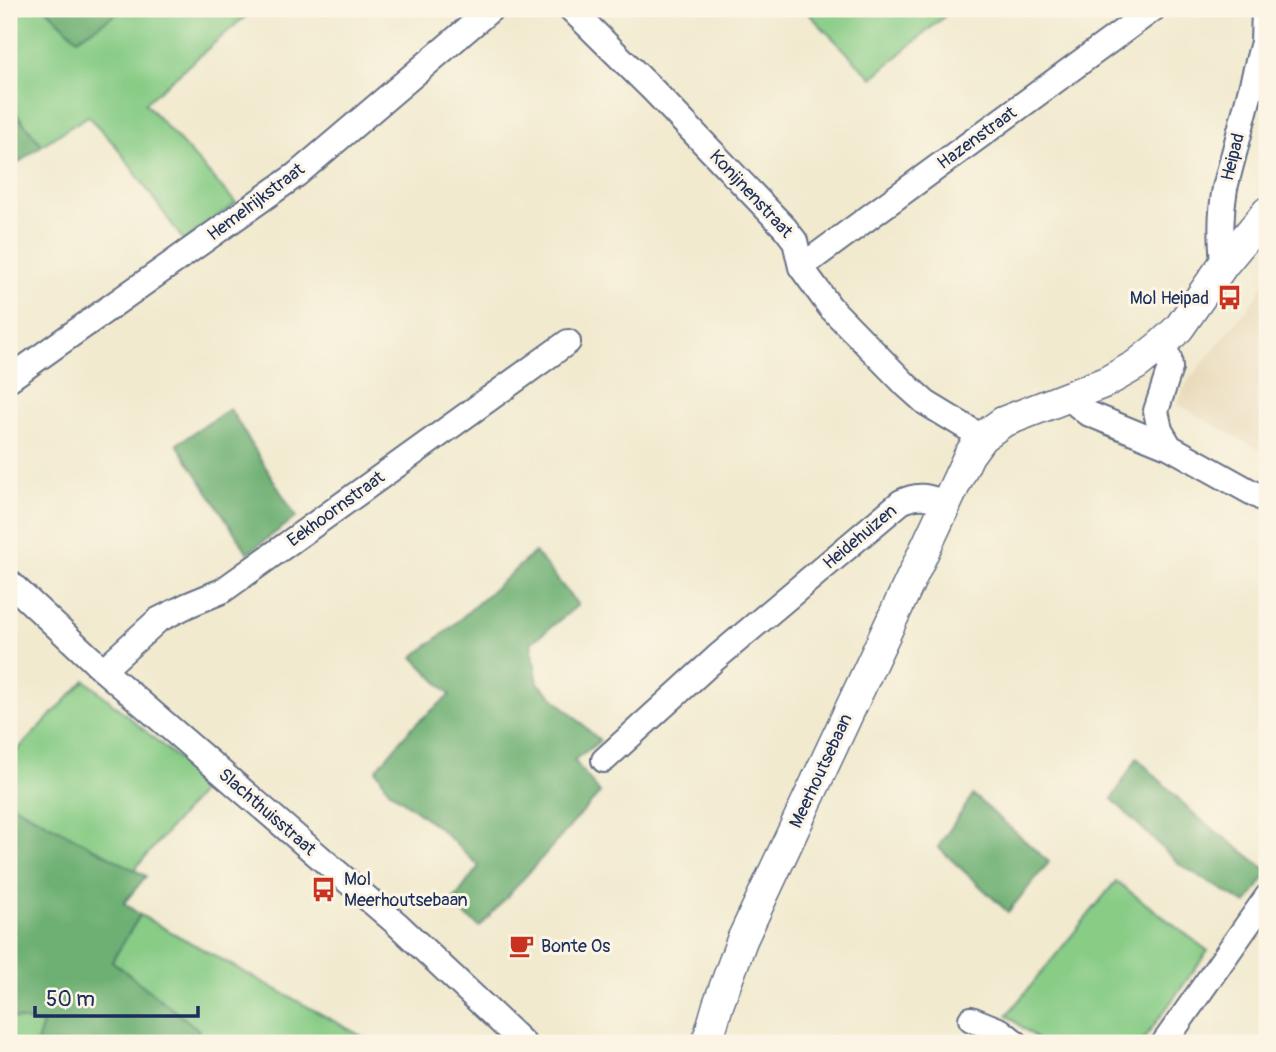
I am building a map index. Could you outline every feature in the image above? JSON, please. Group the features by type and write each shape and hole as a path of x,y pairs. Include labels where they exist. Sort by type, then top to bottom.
{"street":[{"name":"Hemelrijkstraat","path":"9,379 296,175 491,9"},
{"name":"Konijnenstraat","path":"571,9 785,228 794,241 801,267 830,307 926,403 982,437"},
{"name":"Hazenstraat","path":"801,267 1153,9"},
{"name":"Heipad","path":"1223,265 1221,208 1263,42 1264,9"},
{"path":"946,503 969,455 982,437 1003,422 1106,382 1136,365 1179,328 1223,265 1264,223"},
{"name":"Eekhoornstraat","path":"103,670 158,620 222,591 568,342"},
{"path":"1163,344 1170,368 1156,411 1160,430 1170,447"},
{"path":"1068,397 1087,413 1170,447 1267,501"},
{"name":"Heidehuizen","path":"604,760 716,658 901,502 911,497 923,496 946,503"},
{"name":"Meerhoutsebaan","path":"707,1043 742,940 946,503"},
{"name":"Slachthuisstraat","path":"9,582 103,670 396,923 523,1043"},
{"path":"1164,1043 1267,897"},
{"path":"971,1019 1001,1031 1016,1043"}],"shaded area":[{"path":"1267,277 1267,454 1177,404 1188,381 1256,298"}],"green space":[{"path":"9,9 47,9 77,38 124,9 256,9 145,103 236,203 184,241 116,146 88,116 42,145 9,105"},
{"path":"47,9 124,9 77,39"},
{"path":"804,9 942,9 947,14 872,78"},
{"path":"9,105 42,145 9,170"},
{"path":"230,409 296,517 248,553 177,444"},
{"path":"535,552 578,605 531,643 538,683 600,741 574,760 600,793 480,927 451,904 479,866 440,829 389,790 376,770 411,728 450,695 413,657 448,630"},
{"path":"85,680 208,784 134,870 9,803 9,759"},
{"path":"1137,758 1196,816 1267,870 1267,875 1246,904 1179,864 1112,799"},
{"path":"973,795 1049,862 1008,912 938,847"},
{"path":"9,803 146,876 124,903 140,915 112,961 199,1030 193,1043 37,1043 43,1024 9,1017"},
{"path":"1116,881 1208,951 1141,1043 1042,1043 1007,1015"},
{"path":"140,915 374,1043 193,1043 112,961"},
{"path":"9,1017 43,1024 37,1043 9,1043"}],"place":[{"name":"Mol Heipad","path":"1229,298"},
{"name":"Mol Meerhoutsebaan","path":"324,889"},
{"name":"Bonte Os","path":"521,946"}]}
